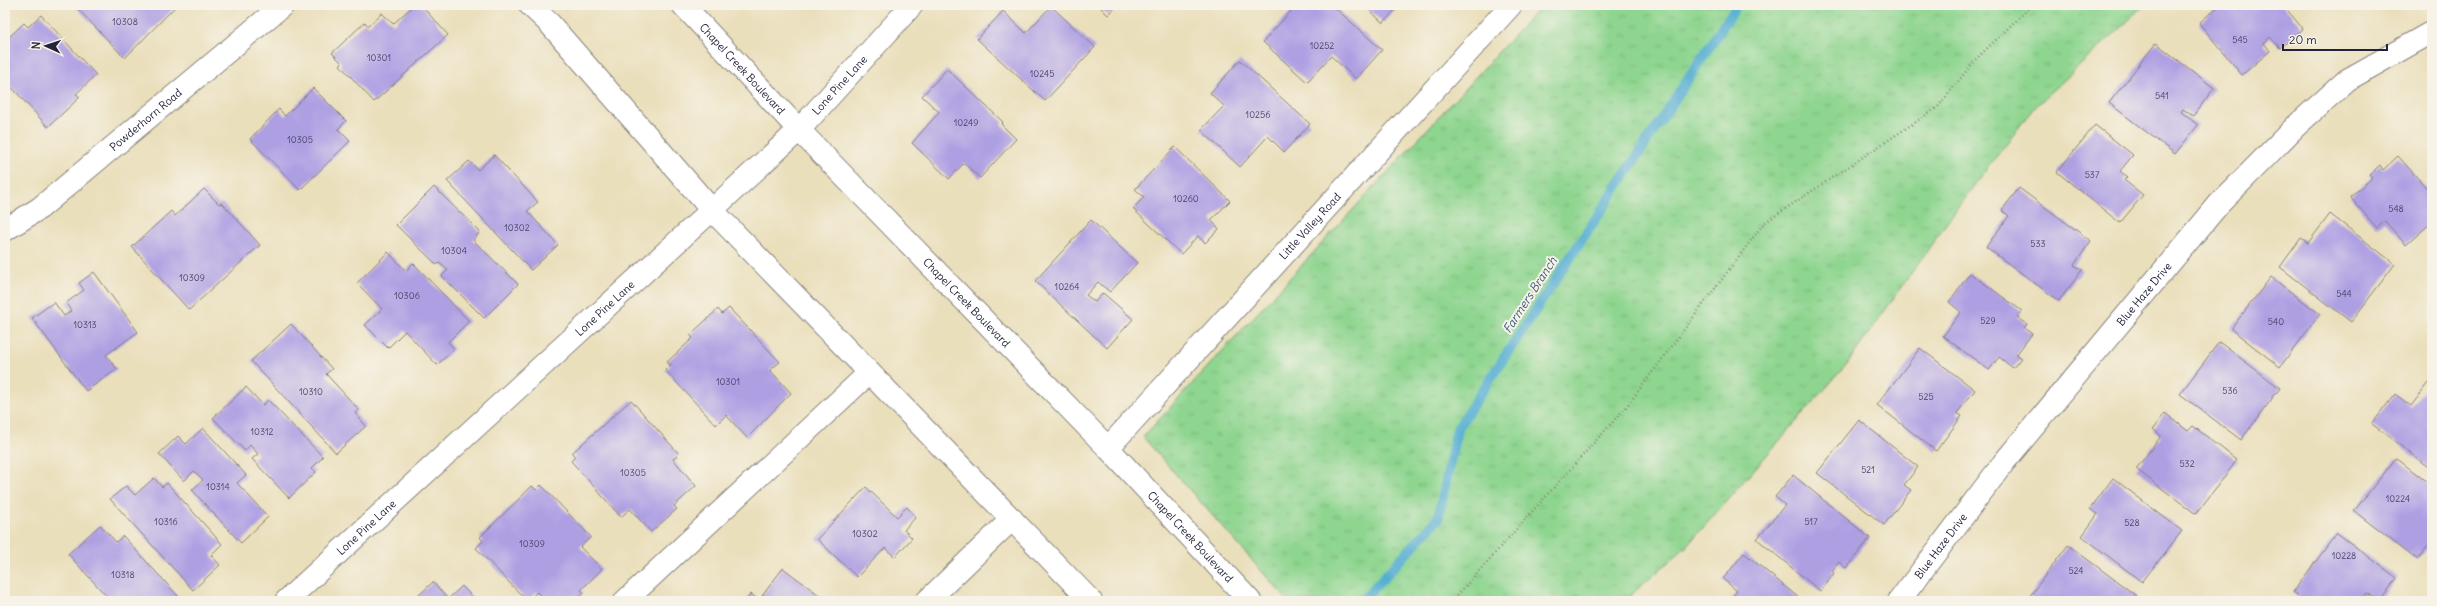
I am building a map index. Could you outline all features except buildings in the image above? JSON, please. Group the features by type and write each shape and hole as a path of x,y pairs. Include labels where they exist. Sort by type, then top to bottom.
{"street":[{"name":"Powderhorn Road","path":"5,230 40,208 283,5"},
{"path":"530,5 550,24 711,209 1091,601"},
{"name":"Chapel Creek Boulevard","path":"684,5 799,130 1108,448 1250,601"},
{"name":"Lone Pine Lane","path":"286,601 711,209 799,130 912,5"},
{"name":"Little Valley Road","path":"1108,448 1511,5"},
{"name":"Blue Haze Drive","path":"1899,601 2005,461 2219,204 2296,126 2347,80 2432,32"},
{"path":"626,601 869,373"},
{"path":"927,601 1012,519"}],"path":[{"path":"1452,601 1627,406 1764,223 1938,107 1975,60 2032,5"}],"green space":[{"path":"1542,5 2145,5 2032,110 1960,204 1847,364 1686,547 1624,601 1288,601 1143,437"}],"waterway":[{"name":"Farmers Branch","path":"1362,601 1438,519 1457,429 1737,5"}]}
